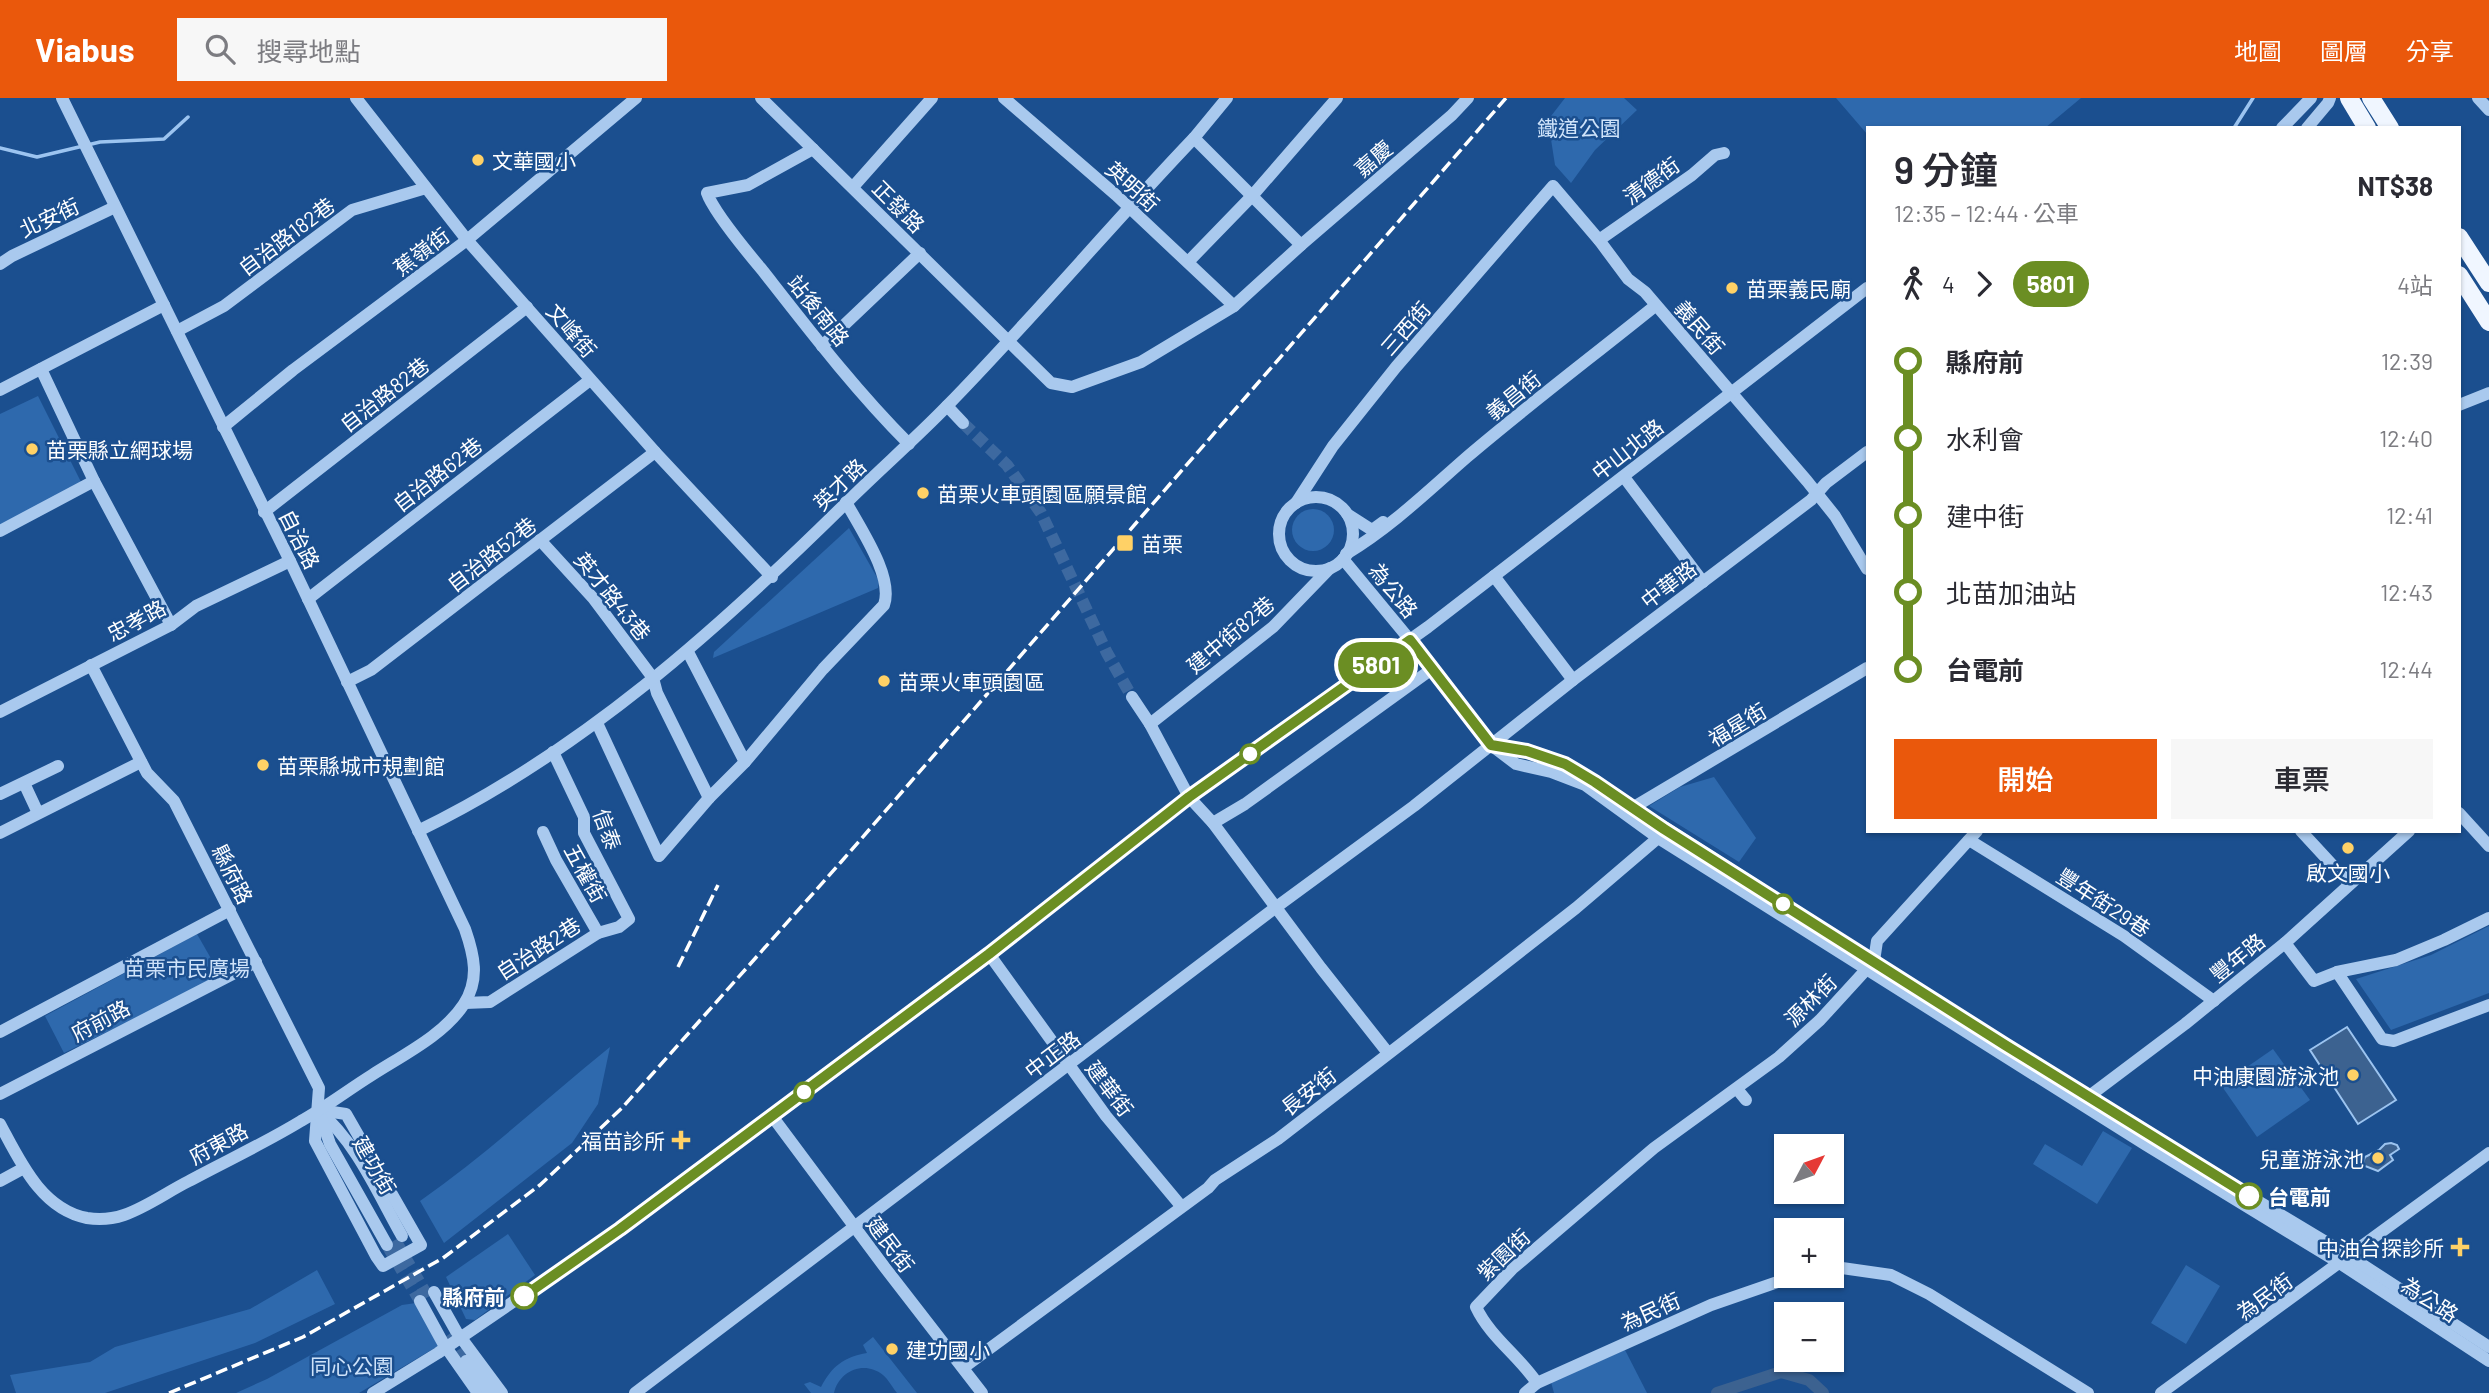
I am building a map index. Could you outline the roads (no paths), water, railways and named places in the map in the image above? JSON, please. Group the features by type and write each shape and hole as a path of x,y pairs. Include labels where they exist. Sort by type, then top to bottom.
{"main road":[{"path":"2349,98 2366,126"},
{"path":"2371,98 2389,126"},
{"path":"2461,240 2489,283"},
{"path":"2461,278 2489,322"}],"street":[{"name":"自治路","path":"62,98 290,561 465,929 475,957 474,982 465,1003"},
{"name":"文峰街","path":"356,98 467,240 655,452 772,577"},
{"name":"蕉嶺街","path":"223,427 293,370 467,240 636,98"},
{"name":"正發路","path":"761,98 1051,383 1072,387 1141,362 1234,306"},
{"path":"853,187 932,98"},
{"name":"英明街","path":"1004,98 1129,208 1234,306"},
{"name":"英才路","path":"418,831 597,723 688,652 772,577 947,406 1194,138 1227,98"},
{"path":"1188,262 1252,196 1336,98"},
{"name":"嘉慶","path":"1234,306 1468,98"},
{"path":"2284,126 2311,98"},
{"path":"2309,126 2330,98"},
{"path":"2478,98 2489,110"},
{"path":"1194,138 1301,245"},
{"name":"站後南路","path":"813,149 748,185 707,193 747,250 822,346 909,444"},
{"name":"清德街","path":"1599,240 1692,175 1715,155 1724,153"},
{"name":"義民街","path":"1553,186 1628,279 1645,292 1817,494 1835,516 1866,567"},
{"name":"三西街","path":"1296,503 1334,446 1396,367 1553,186"},
{"name":"自治路182巷","path":"177,331 234,299 352,210 426,187"},
{"name":"北安街","path":"0,264 115,207"},
{"path":"822,346 920,253"},
{"name":"中山北路","path":"373,1393 586,1253 772,1116 989,954 1189,797 1410,640 1866,289"},
{"path":"0,390 164,305"},
{"name":"義昌街","path":"1345,557 1369,541 1468,456 1656,306"},
{"name":"自治路82巷","path":"264,512 527,307"},
{"path":"41,369 94,481 170,625"},
{"name":"自治路62巷","path":"308,599 590,380"},
{"path":"2461,404 2489,394"},
{"path":"947,406 963,423"},
{"name":"自治路52巷","path":"347,682 371,670 655,452"},
{"name":"中華路","path":"1491,745 1817,494 1826,483 1866,453"},
{"path":"1624,477 1703,582"},
{"path":"0,531 94,481"},
{"path":"1330,568 1307,569 1296,565 1287,557 1279,536 1281,523 1286,512 1296,503 1306,498 1329,499 1372,530 1397,517"},
{"path":"653,678 657,693 709,798 745,762 823,669 884,605 887,598 886,580 846,502"},
{"name":"為公路","path":"1330,568 1345,557 1353,534 1347,514"},
{"name":"英才路43巷","path":"540,540 593,598 653,678"},
{"name":"為公路","path":"1345,557 1491,745 1527,751 1565,764 1661,833 2147,1140 2345,1260 2444,1325 2489,1361"},
{"name":"忠孝路","path":"0,712 170,625 196,606 290,561"},
{"name":"建中街82巷","path":"1150,724 1272,627 1330,568"},
{"path":"1494,576 1573,680"},
{"path":"688,652 745,762"},
{"name":"縣府路","path":"91,665 148,774 174,801 230,910 319,1088 319,1111"},
{"path":"1213,823 1245,804 1432,669"},
{"name":"福星街","path":"1631,811 1866,669"},
{"path":"1132,697 1150,724 1189,797 1213,823 1388,1053"},
{"name":"信泰","path":"597,723 659,856 709,798"},
{"name":"中正路","path":"635,1393 1414,806 1491,745"},
{"name":"信泰","path":"553,752 584,817 584,833 629,919"},
{"path":"0,832 141,762"},
{"path":"0,794 58,766"},
{"path":"24,783 38,813"},
{"path":"2461,815 2484,834 2489,846"},
{"name":"五權街","path":"543,832 598,933"},
{"name":"長安街","path":"963,1368 1215,1180 1278,1139 1576,908 1661,833"},
{"path":"2303,833 2349,883"},
{"name":"豐年路","path":"2086,1101 2285,943 2407,833"},
{"name":"源林街","path":"1633,1166 1779,1057 1820,1020 1870,965 1877,941 1973,836"},
{"name":"豐年街29巷","path":"1973,836 2124,936 2214,1001"},
{"name":"府前路","path":"0,1032 230,910"},
{"path":"2285,943 2314,981 2337,972 2396,960 2489,918"},
{"name":"自治路2巷","path":"465,1003 490,1002 598,933 619,927 629,919"},
{"name":"建華街","path":"989,954 1106,1116 1181,1206"},
{"name":"府前路","path":"0,1094 256,962"},
{"path":"2337,972 2382,1039 2394,1041 2489,1005"},
{"name":"府東路","path":"0,1124 24,1168 38,1187 58,1206 88,1218 110,1219 145,1207 319,1111 451,1021 465,1003"},
{"path":"1737,1089 1746,1100"},
{"path":"319,1111 346,1114 421,1245 383,1266 314,1142 319,1111"},
{"name":"建功街","path":"319,1111 395,1240"},
{"name":"建民街","path":"772,1116 982,1393"},
{"name":"為民街","path":"2161,1393 2489,1153"},
{"name":"紫園街","path":"1537,1383 1484,1324 1476,1307 1512,1269 1633,1166"},
{"path":"0,1181 24,1168"},
{"path":"1844,1268 1891,1275 1928,1294 2088,1393"},
{"name":"為民街","path":"1525,1393 1537,1383 1711,1305 1774,1283"},
{"path":"478,1393 427,1297 452,1340 502,1393"},
{"name":"為公路","path":"2444,1325 2489,1347"},
{"path":"466,1361 490,1393"}],"waterway":[{"path":"2235,126 2253,98"},
{"path":"0,148 37,157 100,142 164,139 188,117"},
{"path":"1717,1393 1781,1372 1809,1380 1823,1393"}],"tunnel":[{"path":"963,423 1007,465 1041,513 1107,653 1132,697"},
{"path":"395,1240 428,1297"},
{"path":"387,1245 420,1301"},
{"path":"448,1335 466,1361"}],"railway":[{"path":"169,1393 303,1337 443,1258 540,1185 622,1108 841,862 1506,98"},
{"path":"678,967 718,885"}],"place":[{"name":"文華國小","path":"478,160"},
{"name":"苗栗義民廟","path":"1732,288"},
{"name":"苗栗縣立網球場","path":"32,449"},
{"name":"苗栗火車頭園區願景館","path":"923,493"},
{"name":"苗栗","path":"1125,543"},
{"name":"苗栗火車頭園區","path":"884,681"},
{"name":"苗栗縣城市規劃館","path":"263,765"},
{"name":"啟文國小","path":"2348,848"},
{"name":"中油康園游泳池","path":"2353,1075"},
{"name":"福苗診所","path":"681,1140"},
{"name":"兒童游泳池","path":"2378,1158"},
{"name":"台電前","path":"2249,1196"},
{"name":"中油台探診所","path":"2460,1247"},
{"name":"縣府前","path":"524,1296"},
{"name":"建功國小","path":"892,1349"}],"park label":[{"name":"鐵道公園","path":"1579,127"},
{"name":"苗栗市民廣場","path":"187,967"},
{"name":"同心公園","path":"352,1365"}]}
